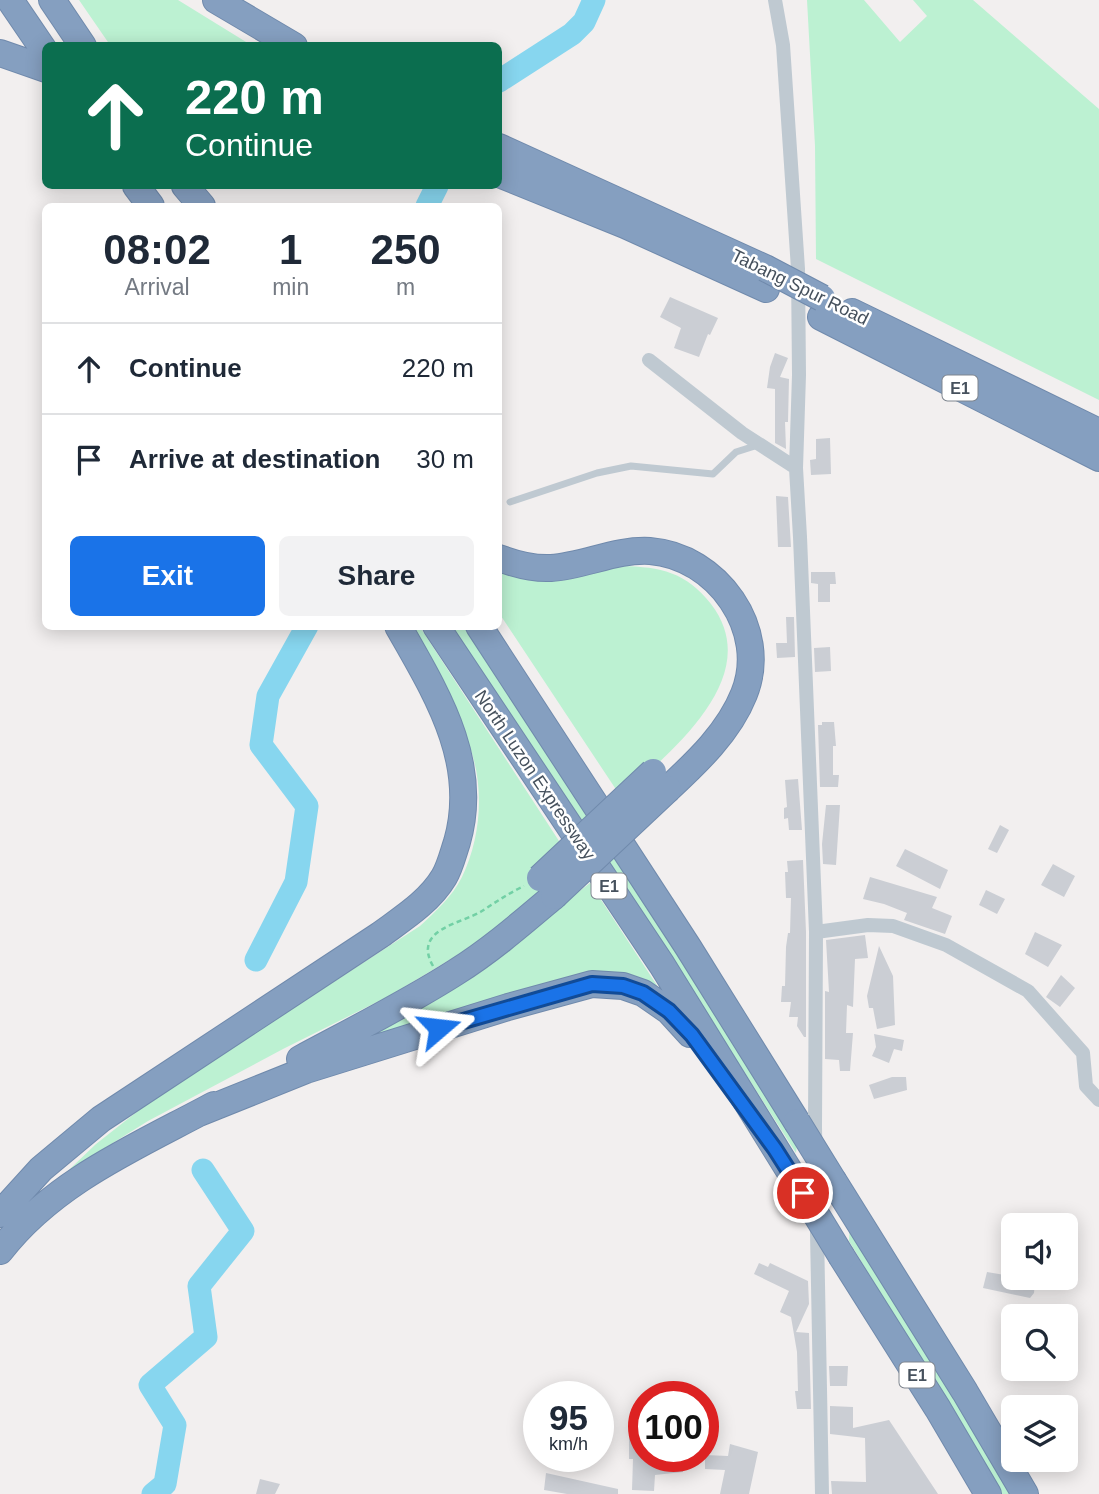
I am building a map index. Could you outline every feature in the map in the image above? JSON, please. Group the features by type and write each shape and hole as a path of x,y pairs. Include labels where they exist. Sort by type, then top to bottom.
{"highway":[{"path":"10,0 42,47"},
{"path":"52,0 80,42"},
{"path":"216,0 287,42"},
{"path":"2,54 42,68"},
{"name":"Tabang Spur Road","path":"502,148 822,307 1099,458"},
{"name":"Tabang Spur Road","path":"502,175 765,278"},
{"path":"188,189 200,203"},
{"name":"Tabang Spur Road","path":"822,307 1099,432"},
{"path":"0,1251 28,1220 57,1195 132,1149 421,994 486,951 547,887 661,780 717,739 744,694 748,679 749,643 745,625 717,581 693,564 651,551 617,554 550,568 521,565 502,559"},
{"path":"0,1214 41,1169 101,1119 380,935 422,903 443,878 462,818 461,766 455,739 445,714 400,630"},
{"name":"North Luzon Expressway","path":"439,630 662,965 988,1494"},
{"name":"North Luzon Expressway","path":"482,630 688,947 958,1380 1025,1494"},
{"path":"199,1113 306,1070 416,1035 579,986 613,984 643,993 680,1021 775,1149"}],"street":[{"path":"775,0 783,45 798,269 796,468 816,932 815,1127 822,1494"},
{"path":"649,360 742,433 796,468"},
{"path":"816,932 868,925 892,926 946,945 1028,991 1083,1053 1086,1086 1099,1100"}],"lane":[{"path":"510,502 597,472 631,466 713,474 736,452 762,444"}],"path":[{"path":"457,971 443,972 435,969 428,957 429,946 439,930 480,913 505,895 547,887"}],"green space":[{"path":"79,0 178,0 246,42 108,42"},
{"path":"807,0 864,0 900,42 927,16 913,0 973,0 1099,109 1099,400 816,259 815,146"},
{"path":"622,566 661,570 682,578 702,593 711,604 725,631 727,659 720,686 685,736 621,797 502,618 502,568"},
{"path":"406,630 422,630 572,861 509,921 456,956 389,996 148,1121 100,1151 50,1188 96,1144 157,1096 420,926 443,904 458,884 468,862 477,829 479,794 469,745"},
{"path":"454,630 468,630 798,1135 796,1153 629,891"},
{"path":"590,883 658,987 655,990 644,984 340,1048 546,917"},
{"path":"850,1220 1014,1494 1002,1494 849,1241"}],"building":[{"path":"670,297 718,318 699,357 674,348 681,328 660,317"},
{"path":"775,353 788,358 780,377 789,379 788,422 785,422 786,449 775,443 775,389 767,388"},
{"path":"830,438 831,474 811,475 810,460 816,459 816,439"},
{"path":"776,496 788,497 791,547 778,547"},
{"path":"811,572 835,572 836,584 830,584 830,602 818,602 818,584 811,583"},
{"path":"786,617 794,617 795,657 777,658 776,643 787,643"},
{"path":"830,647 831,671 815,672 814,648"},
{"path":"822,722 834,722 836,746 833,746 833,775 839,775 838,787 820,787 818,725 822,725"},
{"path":"798,779 802,830 789,830 788,818 784,819 784,808 787,807 785,780"},
{"path":"826,805 840,805 836,865 823,864"},
{"path":"1000,825 1009,830 997,853 988,849"},
{"path":"905,849 948,870 940,889 896,866"},
{"path":"803,860 806,1037 797,1026 798,1017 789,1017 791,1002 781,1002 782,986 785,986 786,947 790,933 791,898 786,898 785,872 788,872 787,861"},
{"path":"1053,864 1075,876 1064,897 1041,885"},
{"path":"870,877 937,897 932,908 952,916 945,934 904,920 907,913 863,899"},
{"path":"986,890 1005,899 997,914 979,905"},
{"path":"1035,932 1062,945 1048,967 1025,954"},
{"path":"865,935 868,958 855,959 853,1007 847,1005 846,1033 853,1033 850,1071 840,1071 839,1060 825,1059 825,991 829,992 826,940"},
{"path":"879,946 893,976 895,1025 877,1029 873,1008 869,1008 867,996"},
{"path":"1061,975 1075,988 1060,1007 1046,997"},
{"path":"874,1034 904,1040 902,1051 894,1049 889,1063 872,1056 876,1047"},
{"path":"892,1077 906,1077 907,1090 874,1099 869,1085"},
{"path":"759,1263 768,1267 770,1263 808,1281 809,1304 796,1332 809,1333 811,1409 797,1409 797,1352 791,1317 780,1312 789,1291 754,1274"},
{"path":"987,1272 1001,1274 1001,1290 1034,1290 1030,1298 983,1288"},
{"path":"829,1366 848,1366 847,1386 830,1386"},
{"path":"830,1406 853,1407 853,1428 889,1420 938,1494 832,1494 831,1481 866,1482 865,1438 830,1434"},
{"path":"730,1444 758,1452 749,1494 720,1494 725,1470 719,1470 719,1456 728,1456"},
{"path":"633,1472 683,1472 655,1475 654,1491 632,1490"},
{"path":"546,1473 618,1489 618,1494 567,1494 544,1490"},
{"path":"260,1479 280,1484 275,1494 256,1494"}],"waterway":[{"path":"502,79 572,34 584,22 594,0"},
{"path":"428,203 436,189"},
{"path":"256,960 296,882 307,806 261,745 268,696 305,630"},
{"path":"153,1494 165,1484 175,1425 150,1385 206,1337 199,1286 243,1231 203,1170"}],"route":[{"path":"439,1028 579,986 613,984 643,993 669,1011 692,1035 775,1149 803,1193"}]}
